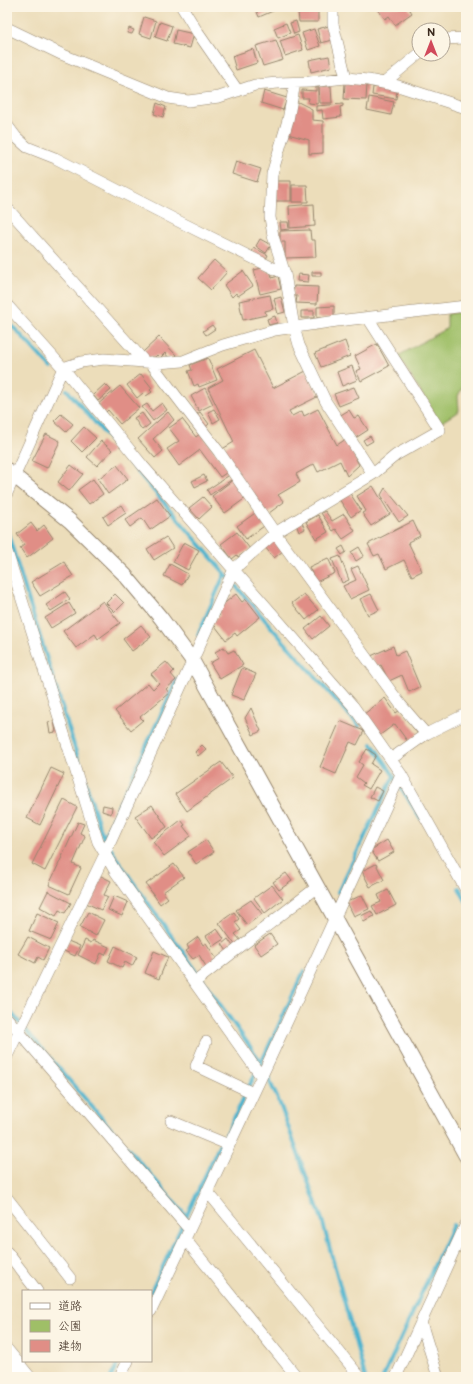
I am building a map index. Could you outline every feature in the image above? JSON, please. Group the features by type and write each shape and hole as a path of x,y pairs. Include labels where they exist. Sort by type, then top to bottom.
{"street":[{"path":"173,7 183,9 238,91"},
{"path":"333,7 333,24 346,78"},
{"path":"7,28 61,54 168,98 188,101 219,97 255,85 346,78 368,80 398,86 466,108"},
{"path":"451,39 466,38"},
{"path":"384,83 411,61"},
{"path":"295,83 288,120 272,174 270,217 273,236 285,274 294,327 299,345 326,402 373,474"},
{"path":"7,125 16,137 27,147 56,158 285,274"},
{"path":"7,208 147,362 218,452 275,533 401,705 426,734"},
{"path":"7,306 63,368 231,575 353,706 392,759 398,780 466,890"},
{"path":"7,494 11,473 63,368 81,362 104,359 147,362 183,361 223,346 275,330 466,306"},
{"path":"7,1056 17,1026 58,950 60,949 107,850 231,575 275,533 373,474 396,455 440,430 368,318"},
{"path":"11,473 70,521 125,575 161,618 192,660 466,1156"},
{"path":"7,552 98,842 107,850 116,871 199,979 261,1071"},
{"path":"392,759 426,734 466,714"},
{"path":"152,1309 186,1228 207,1191 224,1143 261,1071 398,780"},
{"path":"199,979 317,887"},
{"path":"17,1026 186,1228 297,1377"},
{"path":"206,1042 196,1066 250,1091"},
{"path":"171,1121 224,1143"},
{"path":"207,1191 360,1377"},
{"path":"7,1198 70,1278"},
{"path":"396,1377 466,1224"},
{"path":"7,1252 37,1290"},
{"path":"421,1322 438,1377"},
{"path":"7,1349 30,1377"},
{"path":"9,1377 17,1361"},
{"path":"120,1377 128,1362"}],"green space":[{"path":"466,311 466,380 458,396 459,411 440,423 398,356 447,328 447,314"}],"building":[{"path":"255,7 282,7 259,17"},
{"path":"376,7 408,7 412,13 395,25 389,16 385,19"},
{"path":"318,10 318,22 299,22 298,11"},
{"path":"144,17 156,21 151,38 139,34"},
{"path":"296,21 299,32 294,34 290,23"},
{"path":"160,22 172,26 167,41 155,37"},
{"path":"286,23 290,33 278,38 274,28"},
{"path":"329,26 333,40 321,43 317,29"},
{"path":"129,28 134,30 132,34 127,33"},
{"path":"314,29 320,46 308,50 302,33"},
{"path":"176,30 194,34 190,48 173,44"},
{"path":"298,35 303,50 285,56 280,41"},
{"path":"276,40 283,60 263,66 256,46"},
{"path":"253,49 257,63 236,70 232,56"},
{"path":"329,56 331,67 311,72 309,60"},
{"path":"345,83 367,84 366,100 344,99"},
{"path":"319,86 331,86 332,103 320,103"},
{"path":"316,87 318,87 318,104 308,103 309,98 302,98 302,90 316,91"},
{"path":"373,87 397,90 396,99 372,95"},
{"path":"264,91 287,98 283,110 261,103"},
{"path":"369,97 394,102 391,115 367,110"},
{"path":"296,101 312,109 312,120 323,121 323,153 309,154 309,140 288,134"},
{"path":"157,103 166,107 163,117 154,114"},
{"path":"343,104 343,106 340,107 341,117 323,119 322,110 316,111 316,106"},
{"path":"236,161 261,169 257,182 232,174"},
{"path":"276,181 291,181 291,201 276,201"},
{"path":"292,185 307,185 308,202 292,202"},
{"path":"314,204 315,226 290,228 289,206"},
{"path":"280,222 288,222 289,229 281,230"},
{"path":"310,230 311,240 315,240 316,257 285,258 285,242 280,242 280,231"},
{"path":"260,239 271,245 266,253 256,246"},
{"path":"254,248 268,255 266,259 252,252"},
{"path":"214,260 227,272 211,290 198,278"},
{"path":"262,268 271,273 272,278 278,276 281,289 260,294 254,270"},
{"path":"243,271 253,286 238,296 236,293 232,297 224,285"},
{"path":"312,272 321,272 321,276 312,276"},
{"path":"298,274 309,275 308,282 297,281"},
{"path":"294,286 318,287 317,304 296,303 297,296 293,296"},
{"path":"270,295 273,309 265,311 266,315 243,320 239,301"},
{"path":"281,297 285,312 278,314 274,299"},
{"path":"334,306 334,317 317,318 317,307"},
{"path":"301,311 314,311 314,318 301,318"},
{"path":"275,316 277,323 269,325 267,319"},
{"path":"212,325 215,329 206,335 203,331"},
{"path":"159,337 177,357 169,358 165,353 160,358 157,355 155,357 148,358 143,352"},
{"path":"345,341 350,356 321,367 315,353"},
{"path":"377,344 389,366 361,381 356,371 361,369 355,356"},
{"path":"254,350 273,388 306,371 319,396 289,411 292,416 302,411 304,416 318,409 337,445 346,439 359,465 347,476 340,461 318,472 314,464 296,474 300,482 278,495 284,502 265,516 219,451 234,442 208,388 223,380 217,369"},
{"path":"208,358 217,380 199,387 198,384 194,386 188,371 192,370 190,365"},
{"path":"352,366 357,380 342,386 337,372"},
{"path":"141,374 152,388 150,390 152,392 146,396 143,393 137,398 127,385"},
{"path":"105,384 111,390 98,401 93,395"},
{"path":"120,386 139,408 120,424 108,410 104,414 97,405"},
{"path":"354,387 359,398 339,406 334,394"},
{"path":"205,388 213,404 199,411 191,396"},
{"path":"162,403 167,410 153,421 142,407 147,404 152,411"},
{"path":"214,409 220,419 213,423 208,412"},
{"path":"349,410 354,418 359,416 368,430 354,439 339,416"},
{"path":"168,412 174,420 153,439 163,451 155,458 138,439"},
{"path":"200,412 209,424 203,429 194,416"},
{"path":"142,413 150,424 142,430 134,418"},
{"path":"61,414 73,424 66,432 54,421"},
{"path":"182,419 196,437 201,433 229,471 220,477 200,450 179,466 167,449 179,441 169,428"},
{"path":"84,427 96,438 82,452 71,441"},
{"path":"46,434 60,441 47,468 32,461"},
{"path":"370,436 373,441 366,445 363,440"},
{"path":"101,441 112,450 97,466 87,457"},
{"path":"71,465 83,474 69,491 58,482"},
{"path":"117,465 128,479 108,494 98,479"},
{"path":"231,474 234,478 210,495 207,490"},
{"path":"204,475 207,481 195,487 192,481"},
{"path":"93,479 103,494 89,504 78,490"},
{"path":"234,479 247,497 225,513 212,496"},
{"path":"373,486 390,514 371,526 362,513 366,511 357,496"},
{"path":"385,488 408,516 399,522 381,495"},
{"path":"349,492 361,510 351,517 339,499"},
{"path":"203,497 212,507 199,519 189,508"},
{"path":"157,498 170,516 150,530 142,518 130,527 125,520"},
{"path":"121,505 126,513 108,525 103,517"},
{"path":"258,511 267,524 246,539 237,526"},
{"path":"325,511 332,521 344,514 355,531 343,539 336,529 333,531 321,513"},
{"path":"318,515 328,532 316,539 306,522"},
{"path":"301,521 305,529 299,532 296,524"},
{"path":"413,521 420,536 408,542 422,571 412,576 404,560 386,569 379,554 374,556 368,544"},
{"path":"31,523 37,531 44,525 53,538 27,558 20,548 24,545 17,534"},
{"path":"237,532 250,549 232,559 221,544"},
{"path":"166,537 173,548 154,560 147,549"},
{"path":"274,539 283,551 274,558 264,546"},
{"path":"184,542 199,550 188,570 173,562"},
{"path":"343,546 346,552 342,555 338,549"},
{"path":"359,547 364,556 356,561 351,552"},
{"path":"340,556 349,580 342,583 332,559"},
{"path":"328,558 335,573 316,582 309,567"},
{"path":"64,562 73,576 40,596 31,582"},
{"path":"170,564 188,574 182,585 164,576"},
{"path":"358,566 369,590 350,599 343,586 356,580 351,569"},
{"path":"65,592 70,599 51,611 46,605"},
{"path":"115,594 124,603 115,612 106,603"},
{"path":"236,594 242,602 246,599 260,617 237,636 235,633 226,640 212,622 220,615 216,610"},
{"path":"304,594 318,610 306,620 292,603"},
{"path":"371,594 379,610 368,615 360,599"},
{"path":"103,601 120,623 98,639 95,634 76,648 63,631"},
{"path":"69,603 75,613 51,628 45,618"},
{"path":"321,616 329,626 313,639 305,629"},
{"path":"141,625 151,637 132,651 123,639"},
{"path":"393,646 396,655 405,651 420,687 409,692 402,675 389,681 381,665 376,667 371,656"},
{"path":"224,647 228,653 234,650 243,665 220,679 210,663 219,658 215,652"},
{"path":"166,662 174,671 171,674 176,680 166,689 169,693 140,717 143,720 131,730 115,711 148,683 153,689 159,683 151,674"},
{"path":"242,668 256,674 244,700 231,695"},
{"path":"385,698 396,713 400,710 418,734 408,742 395,724 380,735 364,714"},
{"path":"251,708 261,731 253,735 245,718"},
{"path":"54,721 56,732 50,733 48,722"},
{"path":"340,721 364,731 357,745 350,742 336,774 320,767"},
{"path":"202,745 206,749 198,756 195,752"},
{"path":"367,749 376,755 371,764 380,770 369,789 362,785 364,783 356,777 363,765 359,762"},
{"path":"221,762 233,778 187,811 175,794"},
{"path":"51,768 64,774 40,825 27,818"},
{"path":"375,787 383,791 378,801 370,797"},
{"path":"64,800 77,807 45,871 32,864"},
{"path":"103,805 112,807 111,814 102,811"},
{"path":"152,805 167,827 151,838 135,816"},
{"path":"181,820 185,825 183,826 191,836 164,856 153,842"},
{"path":"78,822 84,824 80,833 85,836 73,864 81,868 69,894 49,885"},
{"path":"206,840 214,852 196,864 188,852"},
{"path":"387,840 394,852 378,861 371,850"},
{"path":"174,864 184,877 163,892 168,898 160,904 146,884"},
{"path":"376,864 384,880 370,887 362,871"},
{"path":"286,873 292,881 279,890 273,882"},
{"path":"99,875 111,881 104,895 108,897 101,910 86,903"},
{"path":"272,885 283,899 265,913 254,898"},
{"path":"388,890 396,905 377,915 372,906 381,902 378,895"},
{"path":"48,891 71,903 65,913 59,910 56,916 40,907"},
{"path":"362,895 369,909 354,916 347,902"},
{"path":"114,896 128,902 122,916 108,910"},
{"path":"251,900 262,914 247,925 236,910"},
{"path":"371,911 374,916 364,922 361,916"},
{"path":"88,912 104,920 96,936 80,927"},
{"path":"234,912 239,919 235,922 241,930 235,934 242,942 236,946 219,923"},
{"path":"37,913 59,923 51,940 29,931"},
{"path":"217,929 224,939 213,946 206,936"},
{"path":"270,934 277,944 261,955 254,945"},
{"path":"28,937 49,948 43,960 38,957 35,963 18,954"},
{"path":"198,937 203,945 206,943 218,961 207,968 199,955 193,959 186,951 189,949 187,945"},
{"path":"228,939 235,949 229,954 222,944"},
{"path":"85,940 91,943 93,940 109,947 105,955 101,953 96,964 78,955"},
{"path":"68,941 80,946 75,956 64,951"},
{"path":"115,946 137,957 132,966 125,962 122,968 108,961"},
{"path":"154,951 168,957 159,979 145,973"}],"waterway":[{"path":"7,320 51,368"},
{"path":"67,390 278,635 359,726"},
{"path":"7,531 102,835 121,865 261,1062 280,1104 322,1220 365,1377"},
{"path":"198,635 225,573"},
{"path":"103,839 177,680"},
{"path":"372,744 420,818"},
{"path":"338,892 394,776"},
{"path":"459,888 466,901"},
{"path":"261,1063 304,971"},
{"path":"7,1008 186,1216"},
{"path":"152,1290 219,1146 225,1137 256,1072"},
{"path":"383,1377 453,1225"},
{"path":"111,1377 118,1362"}]}
